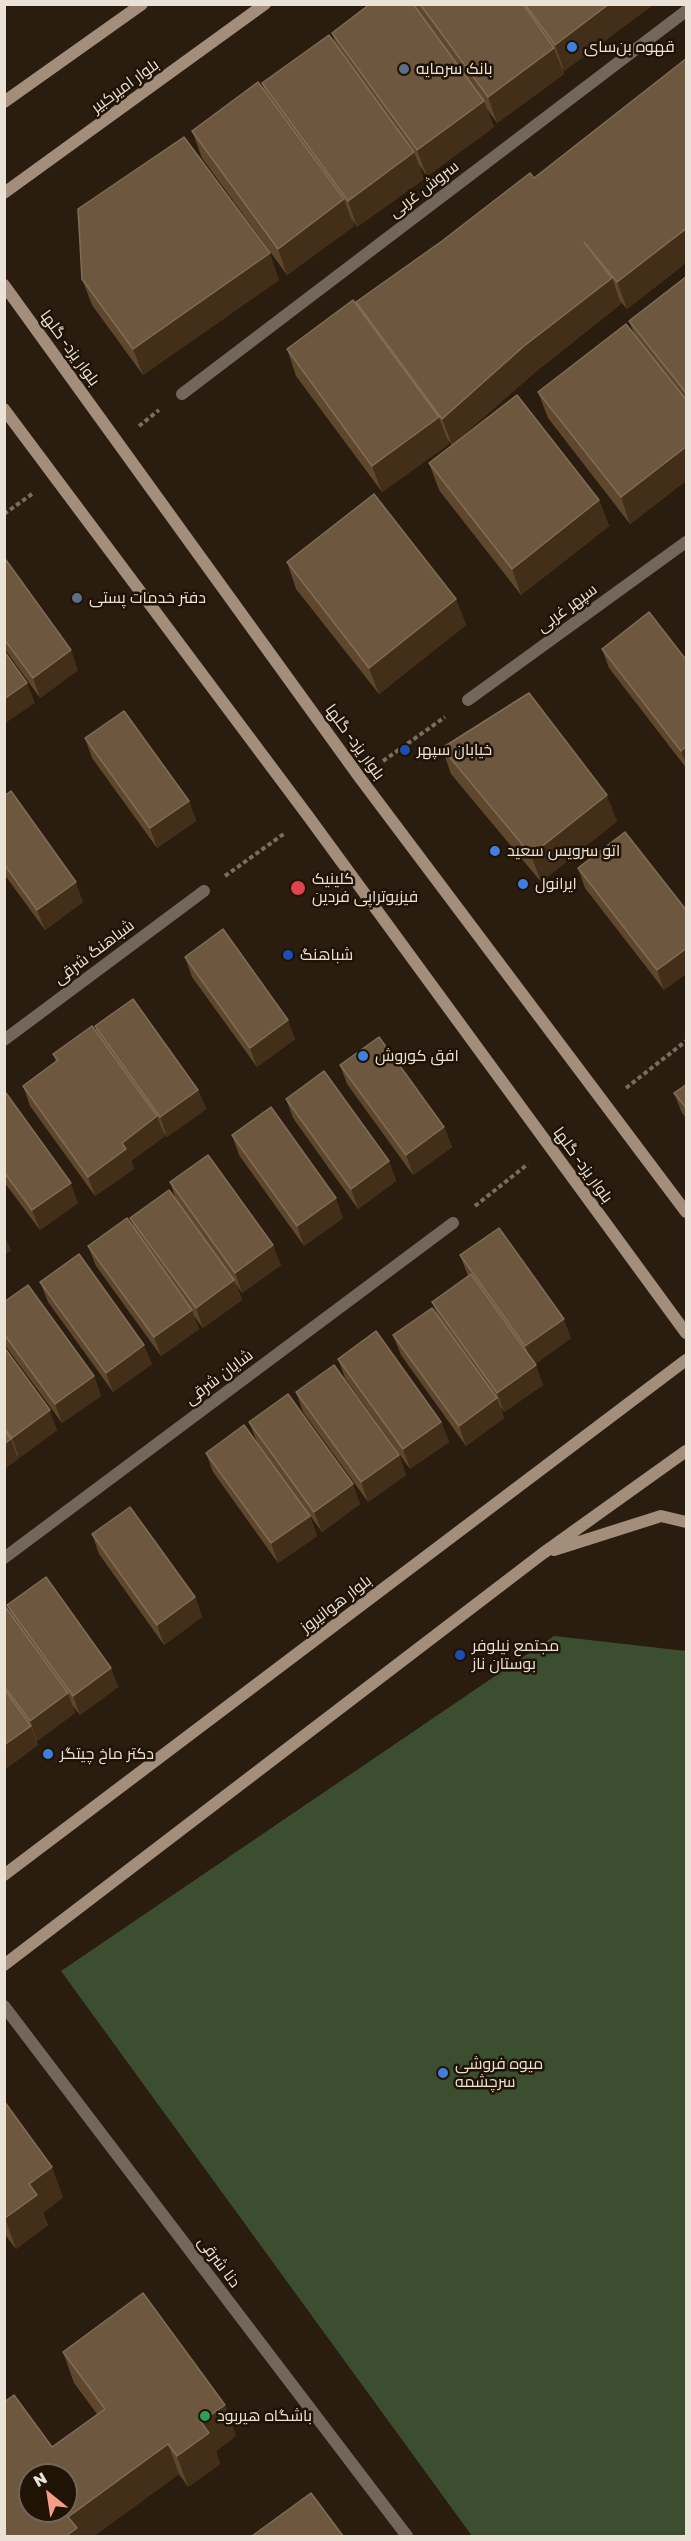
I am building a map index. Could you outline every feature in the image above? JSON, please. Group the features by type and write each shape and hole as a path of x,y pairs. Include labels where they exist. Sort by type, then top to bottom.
{"main road":[{"path":"4,102 142,4"},
{"name":"بلوار امیرکبیر","path":"4,193 265,4"},
{"name":"بلوار یزد- گلها","path":"4,285 360,778 687,1212"},
{"name":"بلوار یزد- گلها","path":"4,409 308,816 687,1333"},
{"name":"بلوار هوانیروز","path":"4,1875 687,1360"},
{"path":"4,1965 542,1554 687,1451"},
{"path":"542,1554 661,1516 687,1522"}],"street":[{"name":"سروش غربی","path":"182,394 687,11"},
{"name":"سپهر غربی","path":"468,700 687,542"},
{"name":"شباهنگ شرقی","path":"4,1040 204,891"},
{"name":"شایان شرقی","path":"4,1558 453,1223"},
{"name":"دنا شرقی","path":"4,2007 407,2536"}],"path":[{"path":"118,442 182,394"}],"green space":[{"path":"554,1636 686,1651 686,2536 472,2536 61,1971"}],"building":[{"path":"370,4 413,4 484,101 417,150 332,33"},
{"path":"420,4 523,4 554,48 488,97"},
{"path":"525,4 609,4 555,45"},
{"path":"329,35 414,152 348,201 262,83"},
{"path":"687,58 687,228 617,282 584,242 612,278 524,346 442,419 356,302 442,241 530,173 534,178"},
{"path":"258,82 344,199 278,249 192,131"},
{"path":"184,137 270,253 133,349 82,279 78,209"},
{"path":"687,276 687,394 629,321"},
{"path":"353,300 439,417 372,466 287,349"},
{"path":"626,324 687,401 687,446 621,497 538,392"},
{"path":"517,395 599,500 512,569 429,463"},
{"path":"374,494 456,599 369,668 287,562"},
{"path":"6,560 71,650 33,678 4,639 4,561"},
{"path":"649,612 687,661 687,746 681,751 602,649"},
{"path":"4,651 27,683 4,699"},
{"path":"529,693 607,795 531,855 442,748"},
{"path":"124,711 189,801 150,828 85,738"},
{"path":"11,791 76,882 37,910 4,864 4,796"},
{"path":"625,832 687,911 687,948 657,970 578,868"},
{"path":"223,929 288,1020 250,1048 185,957"},
{"path":"133,999 198,1090 160,1117 95,1026"},
{"path":"92,1026 157,1116 122,1143 126,1149 88,1177 23,1086 58,1060 53,1054"},
{"path":"379,1037 444,1127 406,1155 340,1065"},
{"path":"324,1071 389,1161 351,1189 286,1099"},
{"path":"687,1084 687,1109 674,1093"},
{"path":"4,1093 71,1183 32,1210 4,1172"},
{"path":"271,1107 336,1198 297,1226 232,1135"},
{"path":"208,1155 273,1245 235,1273 170,1182"},
{"path":"169,1190 234,1280 196,1308 130,1218"},
{"path":"127,1218 192,1310 154,1337 88,1246"},
{"path":"499,1228 564,1319 525,1346 460,1255"},
{"path":"79,1254 144,1345 106,1373 40,1282"},
{"path":"471,1274 536,1365 497,1393 432,1302"},
{"path":"28,1285 94,1376 55,1404 4,1334 4,1302"},
{"path":"432,1308 497,1398 459,1426 393,1335"},
{"path":"376,1331 441,1422 403,1449 338,1359"},
{"path":"4,1347 50,1410 12,1438 4,1428"},
{"path":"334,1365 399,1455 361,1482 296,1392"},
{"path":"288,1394 353,1484 314,1512 249,1422"},
{"path":"244,1425 310,1516 271,1543 206,1453"},
{"path":"4,1430 11,1439 4,1444"},
{"path":"130,1507 195,1597 157,1625 92,1534"},
{"path":"46,1577 111,1668 73,1696 7,1605"},
{"path":"4,1605 68,1693 30,1721 4,1686"},
{"path":"4,1689 31,1726 4,1745"},
{"path":"4,2101 52,2167 29,2184 37,2195 5,2218"},
{"path":"143,2293 225,2405 201,2422 209,2433 177,2456 168,2444 78,2510 78,2463 18,2463 18,2523 73,2523 77,2528 66,2536 4,2536 4,2402 14,2395 52,2447 105,2409 63,2352"},
{"path":"311,2493 343,2536 252,2536"}],"place":[{"name":"قهوه بن‌سای","path":"572,47"},
{"name":"بانک سرمایه","path":"404,69"},
{"name":"دفتر خدمات پستی","path":"77,598"},
{"name":"خیابان سپهر","path":"405,750"},
{"name":"اتو سرویس سعید","path":"495,851"},
{"name":"ایرانول","path":"523,884"},
{"name":"کلینیک فیزیوتراپی فردین","path":"298,888"},
{"name":"شباهنگ","path":"288,955"},
{"name":"افق کوروش","path":"363,1056"},
{"name":"مجتمع نیلوفر بوستان ناز","path":"460,1655"},
{"name":"دکتر ماخ چیتگر","path":"48,1754"},
{"name":"میوه فروشی سرچشمه","path":"443,2073"},
{"name":"باشگاه هیربود","path":"205,2416"}]}
